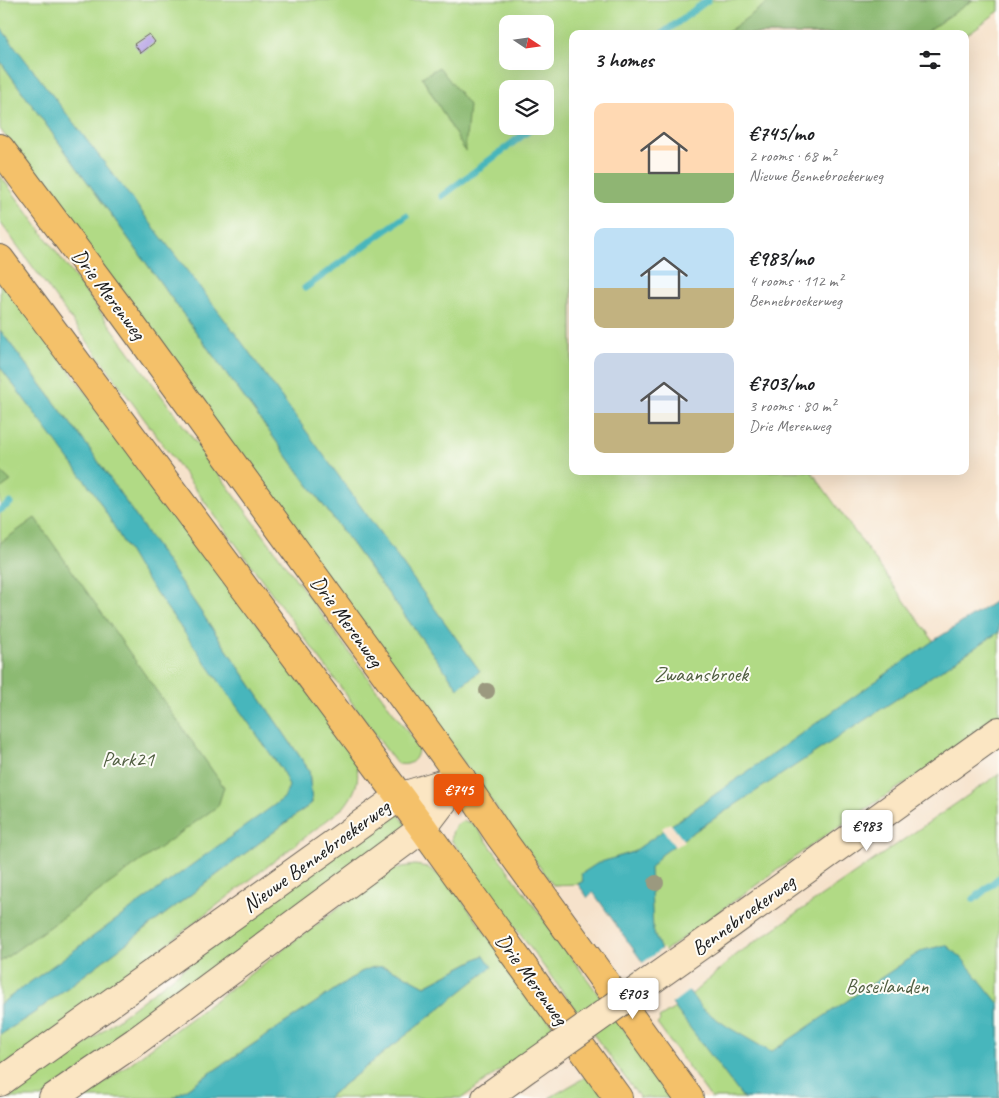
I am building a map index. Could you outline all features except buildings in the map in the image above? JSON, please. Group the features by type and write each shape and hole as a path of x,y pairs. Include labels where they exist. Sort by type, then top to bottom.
{"main road":[{"name":"Drie Merenweg","path":"0,148 129,321 461,778 499,835 689,1098"},
{"name":"Drie Merenweg","path":"0,258 423,828 618,1098"},
{"name":"Bennebroekerweg","path":"486,1098 999,731"},
{"name":"Nieuwe Bennebroekerweg","path":"0,1082 399,796 461,778"},
{"name":"Nieuwe Bennebroekerweg","path":"53,1098 135,1042 423,828 461,778"}],"green space":[{"name":"Zwaansbroek","path":"0,0 999,0 999,11 969,33 969,30 569,30 569,475 814,475 940,650 999,613 999,719 962,746 823,837 662,953 583,881 578,884 553,885 0,129 0,61 212,354 458,688 0,36"},
{"path":"771,0 973,0 929,30 730,30"},
{"path":"439,67 469,105 465,151 422,77"},
{"path":"0,175 418,746 417,755 412,762 409,764 396,763 0,222"},
{"path":"0,277 353,752 358,774 356,787 344,807 51,1034 0,1068 0,1035 34,1013 312,803 309,770 89,448 0,330"},
{"name":"Park21","path":"0,348 301,787 0,1020"},
{"path":"0,471 11,481 0,489"},
{"path":"35,518 224,787 218,806 0,962 0,543"},
{"name":"Boseilanden","path":"999,774 999,1098 711,1098 657,1024 660,1021 659,1018 676,1009 736,955"},
{"path":"393,807 408,827 42,1098 9,1098 68,1058"},
{"path":"463,821 475,825 674,1098 640,1098 452,841 454,829 457,824"},
{"path":"415,865 427,867 448,881 556,1030 462,1098 327,1098 491,967 484,955 425,986 385,967 361,972 173,1098 82,1098 387,872"},
{"path":"589,1075 605,1098 549,1098"}],"water":[{"path":"0,27 238,337 480,671 458,688 212,354 0,61"},
{"path":"0,330 89,448 309,770 312,803 34,1013 0,1035 0,1004 284,798 289,786 282,770 137,566 95,494 0,367"},
{"path":"999,599 999,632 680,841 660,856 650,868 653,930 662,953 701,1008 728,1027 771,1052 915,955 924,950 946,945 961,957 999,1004 999,1098 743,1098 675,1008 593,892 588,898 578,884 583,881 581,874 598,863 633,852 933,641"},
{"path":"484,955 492,967 327,1098 173,1098 361,972 374,967 387,968 425,986"}],"pier":[{"path":"670,823 684,841 675,847 662,828"},
{"path":"663,948 691,989 670,1005 641,964"}],"waterway":[{"path":"667,30 708,0"},
{"path":"442,196 523,135"},
{"path":"305,288 406,216"},
{"path":"0,510 10,503"},
{"path":"974,899 999,878"}]}
